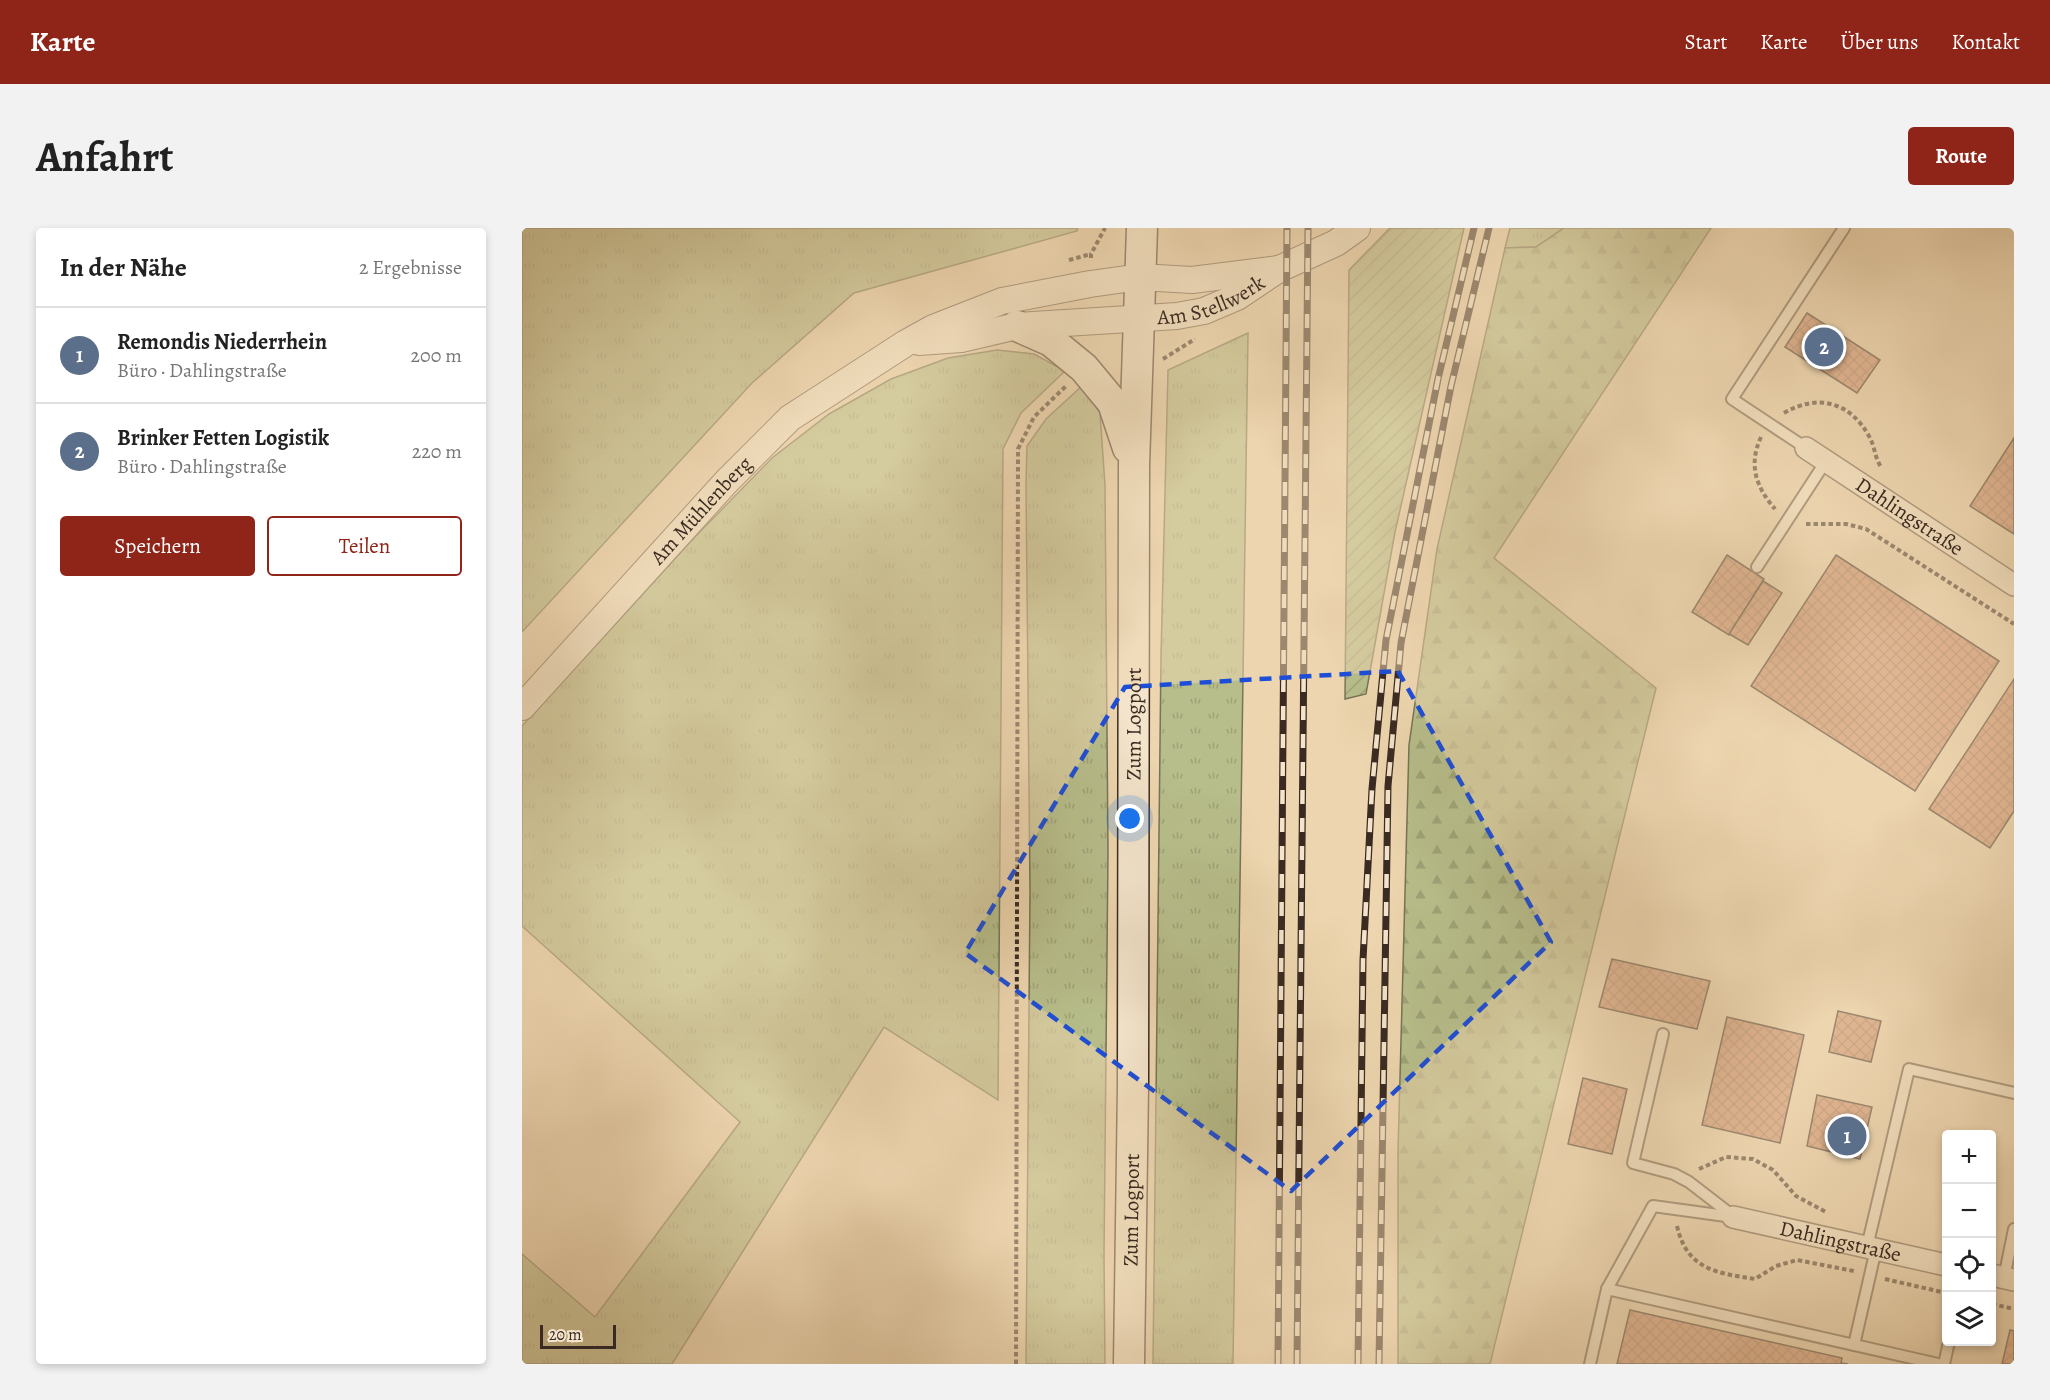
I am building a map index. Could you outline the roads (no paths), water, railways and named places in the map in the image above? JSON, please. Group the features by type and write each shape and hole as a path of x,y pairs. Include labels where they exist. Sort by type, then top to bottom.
{"main road":[{"name":"Zum Logport","path":"1129,1364 1133,1074 1134,465 1142,228"},
{"path":"1017,326 1051,341 1084,368 1113,403 1134,465"}],"street":[{"name":"Am Stellwerk","path":"1139,318 1177,316 1204,310 1237,297 1279,268 1336,243 1357,228"},
{"name":"Am Stellwerk","path":"1140,277 1192,280 1279,268"},
{"name":"Am Mühlenberg","path":"522,707 727,481 790,418 933,328 1002,301 1140,277"},
{"name":"Am Mühlenberg","path":"906,343 961,339 1017,326 1139,318"},
{"name":"Dahlingstraße","path":"1806,448 2014,585"},
{"name":"Dahlingstraße","path":"1733,1216 1942,1264"}],"lane":[{"path":"1806,448 1732,399 1844,228"},
{"path":"1757,567 1826,461"},
{"path":"1663,1034 1633,1163 1674,1174 1689,1182 1733,1216"},
{"path":"1854,1345 1909,1069 2014,1093"},
{"path":"1590,1364 1607,1289 1653,1206 1733,1216"},
{"path":"2003,1277 2014,1229"},
{"path":"1607,1289 1938,1364"},
{"path":"1944,1364 1948,1346"}],"railway":[{"path":"1278,1364 1287,228"},
{"path":"1297,1364 1308,228"},
{"path":"1358,1364 1363,960 1372,789 1386,640 1438,379 1474,228"},
{"path":"1379,1364 1388,786 1401,643 1451,386 1489,228"}],"place":[{"name":"Brinker Fetten Logistik","path":"1824,347"},
{"name":"Remondis Niederrhein","path":"1847,1136"}]}
